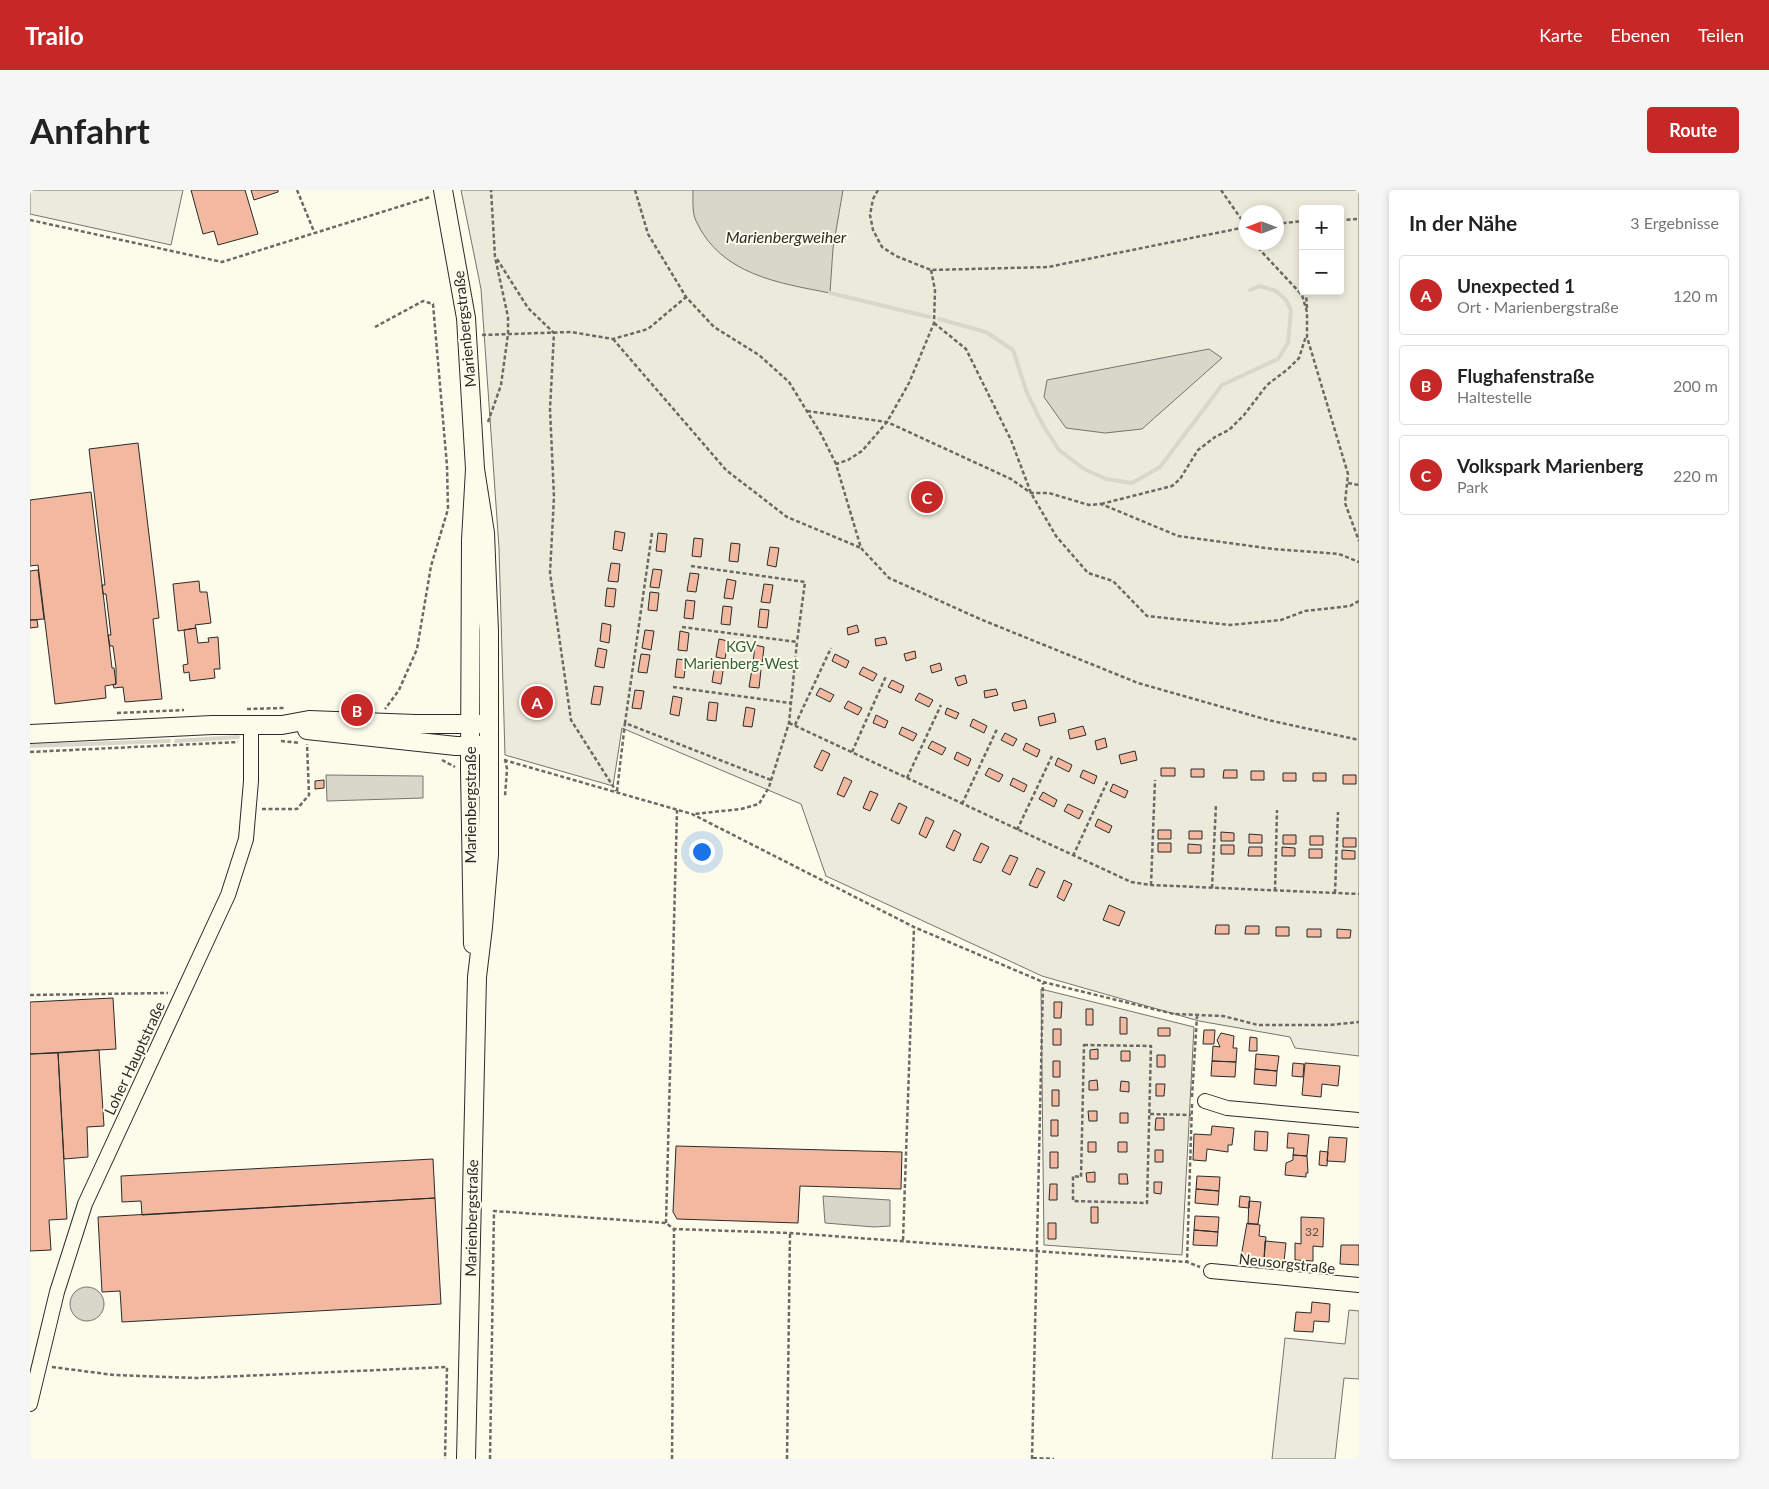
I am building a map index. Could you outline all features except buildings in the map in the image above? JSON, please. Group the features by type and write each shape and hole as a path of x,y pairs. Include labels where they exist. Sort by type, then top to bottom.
{"main road":[{"name":"Marienbergstraße","path":"443,192 461,282 468,336 474,469 470,540 470,746 472,926 477,977"},
{"name":"Marienbergstraße","path":"466,1459 477,977 484,927 497,753 489,724 485,533 474,469"},
{"path":"30,734 282,724 309,720 429,725 470,724"},
{"path":"282,724 309,731 470,746 497,753"},
{"name":"Marienbergstraße","path":"470,724 489,724"}],"street":[{"name":"Loher Hauptstraße","path":"30,1404 57,1292 85,1204 228,895 246,838 251,782 251,724"},
{"path":"1199,1101 1226,1108 1359,1120"},
{"name":"Neusorgstraße","path":"1211,1271 1359,1286"}],"path":[{"path":"298,190 314,234"},
{"path":"487,424 501,385 508,334 508,317 495,258 491,190"},
{"path":"635,190 648,234 686,297 714,327 773,366 789,382 836,464 861,548"},
{"path":"878,190 873,199 870,215 873,230 882,247 896,256 931,270 1048,267 1239,228"},
{"path":"1221,190 1239,217"},
{"path":"30,220 222,262 443,192"},
{"path":"1344,220 1359,219"},
{"path":"1284,223 1299,221"},
{"path":"1260,250 1302,295 1307,312"},
{"path":"495,258 528,308 554,333 550,408 554,497 550,574 572,720 617,792"},
{"path":"836,464 848,460 862,451 887,422 909,383 934,324 935,290 931,270"},
{"path":"1306,295 1307,332 1348,474 1345,502 1359,541"},
{"path":"468,336 571,332 613,339 648,329 686,297"},
{"path":"375,327 423,301 433,304 447,466 448,509 431,566 417,649 399,690 375,722"},
{"path":"934,324 966,349 1011,440 1031,493 1056,536 1088,574 1114,581 1147,616 1230,625 1281,620 1305,610 1350,606 1359,601"},
{"path":"807,411 887,422 1011,479 1031,493 1049,493 1090,505 1100,504 1172,486 1180,480 1198,450 1216,436 1229,430 1244,415 1267,385 1299,358 1307,332"},
{"path":"613,339 726,470 787,517 861,548 889,578 980,619 1138,683 1268,720 1359,740"},
{"path":"1348,483 1359,485"},
{"path":"1100,504 1178,536 1273,549 1339,554 1359,562"},
{"path":"617,792 652,533"},
{"path":"690,566 806,582 797,642 789,723 771,780 759,804 741,809 692,814"},
{"path":"682,627 797,642"},
{"path":"795,725 831,648"},
{"path":"852,752 886,676"},
{"path":"673,687 790,703"},
{"path":"907,779 941,705"},
{"path":"626,723 771,780"},
{"path":"789,723 1131,882 1151,885 1359,894"},
{"path":"962,804 997,729"},
{"path":"248,808 297,809 309,795 307,744 309,731"},
{"path":"497,753 692,814 914,927 1043,982 1174,1014 1223,1016 1258,1024 1330,1025 1359,1022"},
{"path":"497,753 507,769"},
{"path":"1017,830 1052,756"},
{"path":"1073,856 1108,780"},
{"path":"1151,885 1155,780"},
{"path":"1212,888 1216,804"},
{"path":"666,1223 677,810"},
{"path":"1275,891 1277,810"},
{"path":"1335,893 1338,812"},
{"path":"904,1240 914,927"},
{"path":"1043,982 1032,1458 1054,1459"},
{"path":"30,995 182,993"},
{"path":"1187,1262 1192,1115 1199,1101 1197,1016"},
{"path":"1084,1045 1151,1046 1150,1114 1147,1204 1073,1201 1073,1176 1081,1177 1084,1045"},
{"path":"1150,1114 1192,1115"},
{"path":"490,1459 494,1211 666,1223 674,1229 790,1233 904,1240 1187,1262 1211,1271"},
{"path":"672,1459 674,1229"},
{"path":"786,1459 790,1233"},
{"path":"38,1366 114,1375 196,1378 447,1367 445,1459"}],"green space":[{"path":"30,190 183,190 171,245 30,214"},
{"name":"KGV Marienberg-West","path":"461,190 1359,190 1359,1056 1295,1048 1290,1037 1199,1021 1042,976 826,876 801,804 622,728 613,786 505,755 499,548 481,289"},
{"path":"1041,989 1194,1027 1182,1255 1044,1245"},
{"path":"1349,1310 1359,1311 1359,1379 1344,1378 1335,1459 1272,1459 1285,1338 1345,1344"}],"water":[{"name":"Marienbergweiher","path":"693,190 843,190 833,248 830,293 791,285 753,274 720,254 707,239 696,221 693,210"},
{"path":"1209,349 1222,358 1142,429 1105,433 1066,428 1044,397 1047,380"},
{"path":"326,775 423,776 423,798 327,801"},
{"path":"823,1196 890,1200 890,1226 874,1227 825,1223"},
{"path":"87,1287 99,1292 104,1304 99,1316 87,1321 75,1316 70,1304 75,1292"}],"waterway":[{"path":"939,319 986,332 1013,350 1027,393 1043,425 1059,450 1084,469 1106,479 1132,483 1160,467 1222,385 1278,359 1288,343 1291,310 1286,300 1276,291 1260,286 1250,290"},
{"path":"830,293 930,317"},
{"path":"176,741 238,737"},
{"path":"30,746 169,741"}],"place":[{"name":"Volkspark Marienberg","path":"927,497"},
{"name":"Unexpected 1","path":"537,702"},
{"name":"Flughafenstraße","path":"357,710"}]}
